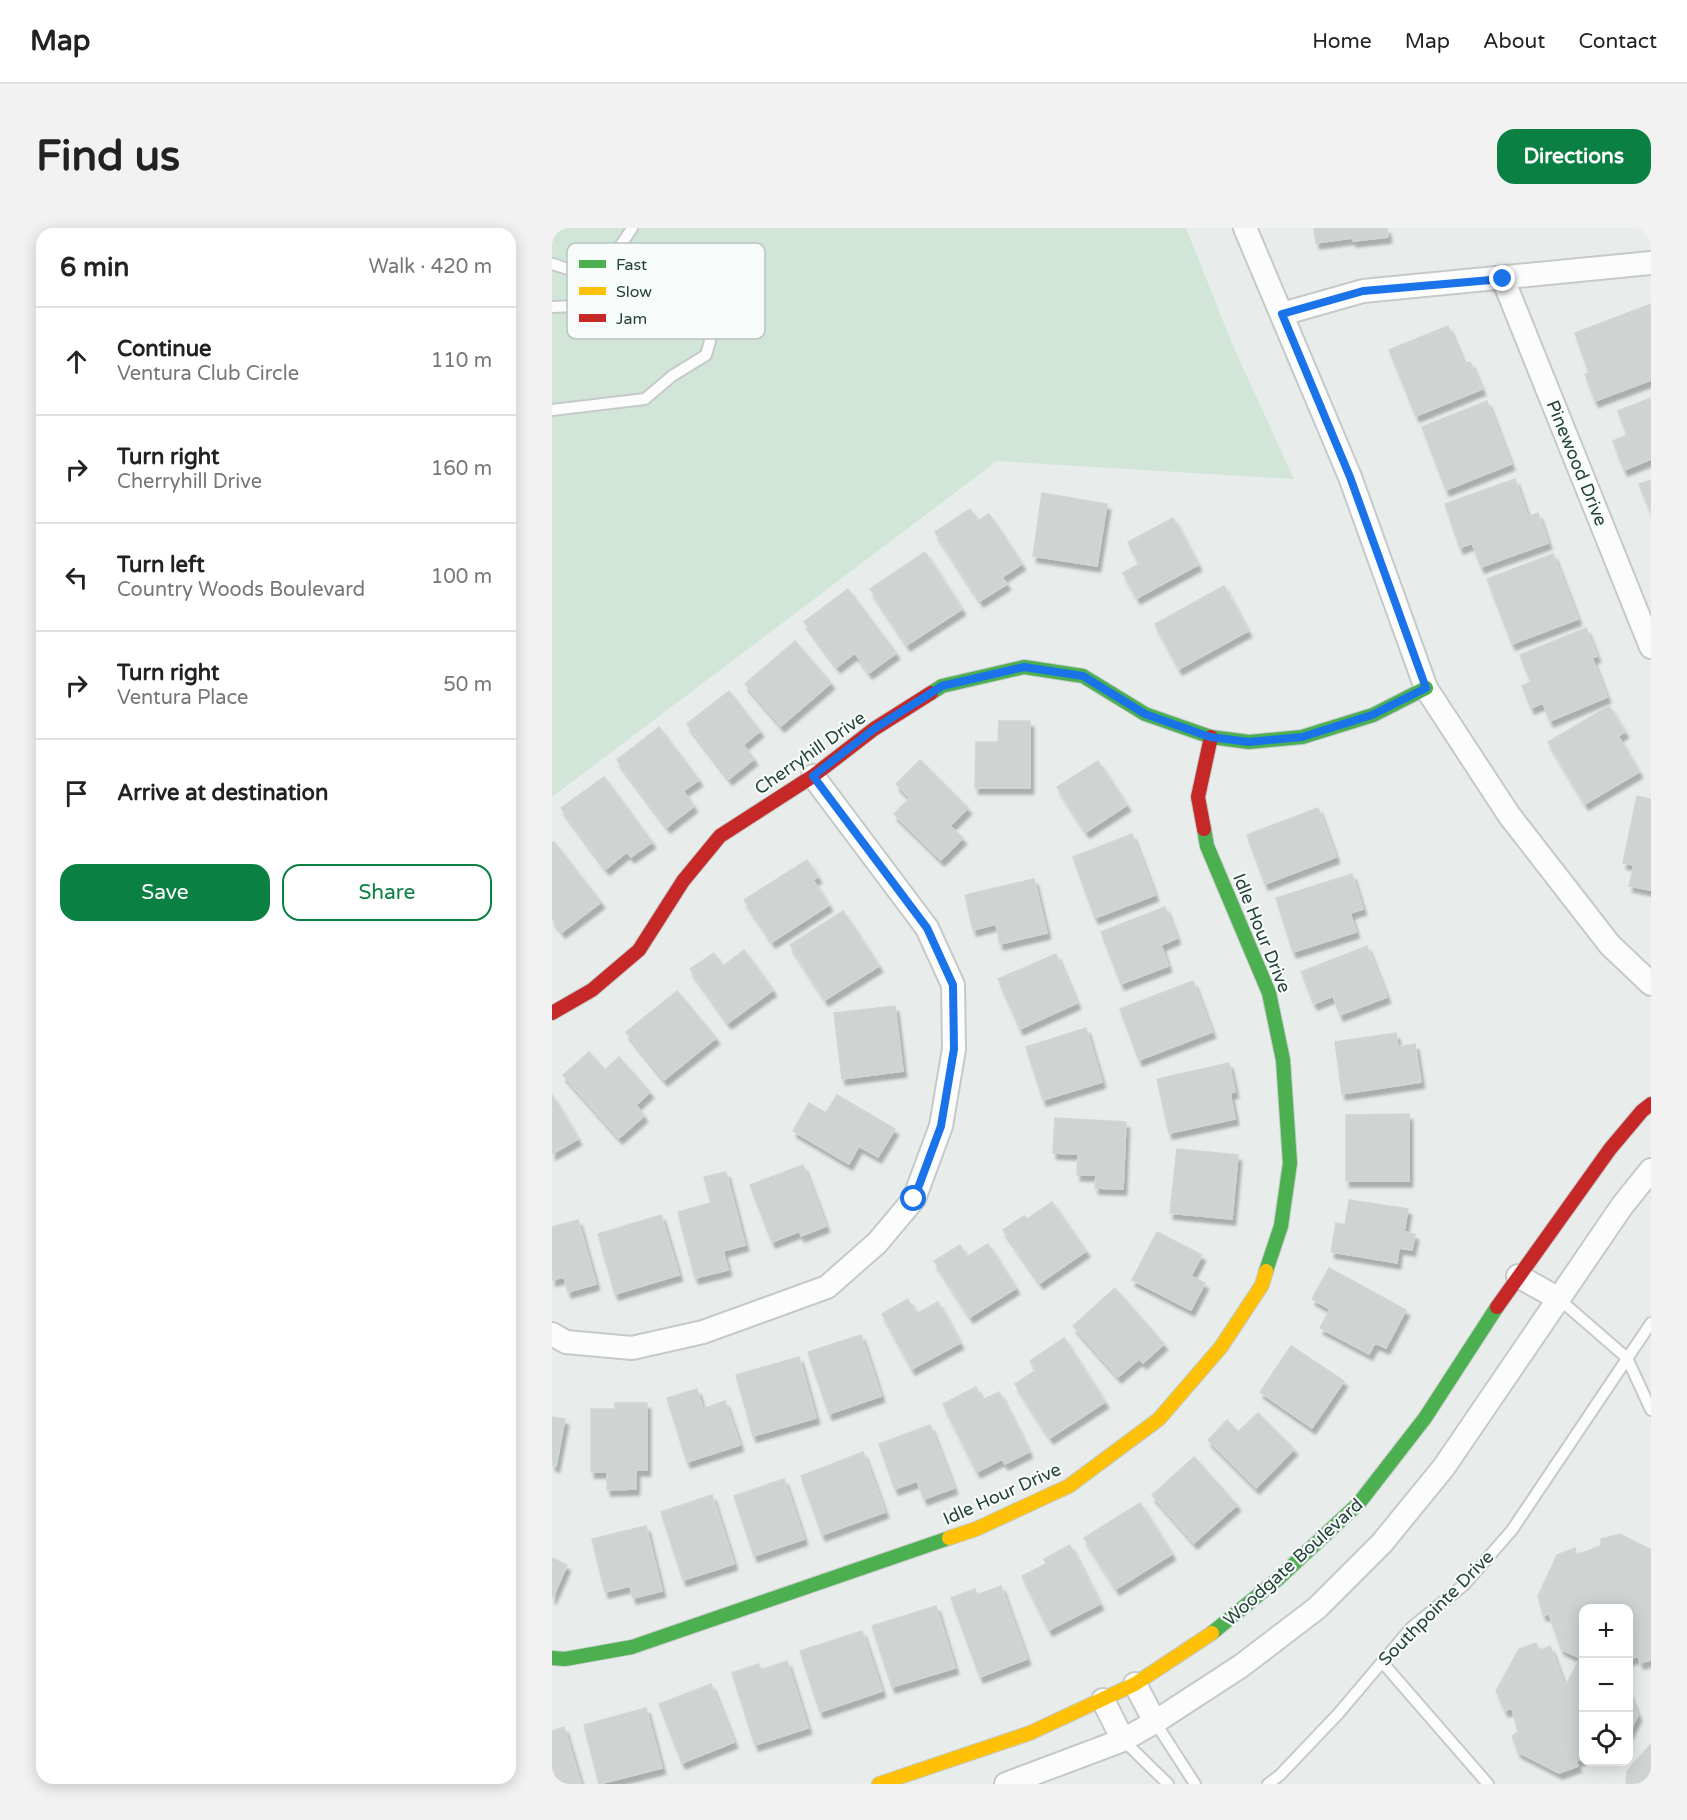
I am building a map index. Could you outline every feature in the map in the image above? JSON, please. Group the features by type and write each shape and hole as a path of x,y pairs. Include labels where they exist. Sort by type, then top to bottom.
{"street":[{"path":"1245,228 1350,477 1426,688 1509,815 1610,945 1651,984"},
{"path":"1282,314 1363,291 1651,263"},
{"name":"Pinewood Drive","path":"1503,279 1651,647"},
{"name":"Cherryhill Drive","path":"552,1013 592,990 639,950 683,880 720,836 813,776 874,729 942,686 1024,667 1083,676 1145,714 1210,737 1249,742 1302,737 1372,715 1426,688"},
{"name":"Idle Hour Drive","path":"552,1658 565,1659 632,1647 976,1529 1069,1486 1159,1419 1221,1347 1262,1285 1281,1226 1290,1163 1283,1060 1269,993 1207,846 1198,797 1210,737"},
{"path":"552,1335 566,1342 632,1348 703,1332 827,1287 877,1243 914,1199 941,1126 954,1049 953,985 927,928 813,776"},
{"name":"Woodgate Boulevard","path":"879,1784 1030,1732 1135,1684 1217,1630 1279,1578 1359,1503 1425,1418 1518,1276 1610,1149 1642,1111 1651,1104"},
{"path":"1006,1784 1122,1740 1155,1722 1241,1666 1317,1608 1382,1543 1444,1467 1622,1206 1651,1170"},
{"path":"1518,1276 1559,1299"},
{"path":"1135,1684 1155,1722"},
{"path":"1103,1700 1122,1740"}],"lane":[{"path":"620,243 632,228"},
{"path":"552,264 567,268"},
{"path":"552,307 567,306"},
{"path":"552,410 645,399 672,376 706,355 710,339"},
{"path":"1559,1299 1627,1358 1651,1410"},
{"name":"Southpointe Drive","path":"1268,1784 1280,1775 1338,1714 1411,1628 1465,1584 1512,1530 1651,1323"},
{"path":"1382,1662 1488,1784"},
{"path":"1155,1722 1195,1784"},
{"path":"1122,1740 1168,1784"}],"green space":[{"path":"552,228 1186,228 1233,346 1294,479 997,461 552,797"}],"building":[{"path":"1314,228 1387,228 1388,237 1353,241 1352,238 1316,243"},
{"path":"1651,304 1651,380 1595,401 1585,374 1589,373 1575,333"},
{"path":"1448,326 1464,364 1470,362 1482,389 1416,416 1389,350"},
{"path":"1651,398 1651,459 1624,470 1613,441 1627,435 1618,411"},
{"path":"1487,401 1511,464 1446,490 1422,427"},
{"path":"1515,479 1528,517 1538,513 1548,543 1481,567 1472,543 1460,548 1445,504"},
{"path":"1651,480 1651,513 1639,484"},
{"path":"1042,493 1107,504 1097,566 1033,556"},
{"path":"970,509 978,521 989,514 1022,564 1002,577 1007,584 980,601 935,532"},
{"path":"1173,518 1198,565 1137,598 1123,573 1139,564 1128,542"},
{"path":"925,552 962,609 907,645 870,589"},
{"path":"1553,554 1578,619 1512,644 1487,579"},
{"path":"1224,586 1248,631 1179,669 1155,624"},
{"path":"848,589 896,653 869,673 855,653 837,667 804,622"},
{"path":"1586,628 1597,656 1592,658 1607,697 1550,721 1543,703 1531,708 1522,686 1531,682 1520,655"},
{"path":"795,641 831,683 781,726 745,684"},
{"path":"729,691 760,731 743,745 754,759 729,779 687,724"},
{"path":"1609,706 1625,732 1618,736 1639,772 1585,804 1548,742"},
{"path":"999,721 1030,721 1030,788 975,788 976,742 998,742"},
{"path":"659,727 699,780 683,791 694,806 667,827 617,760"},
{"path":"920,760 968,808 950,826 963,838 941,860 894,814 910,798 896,784"},
{"path":"1098,761 1127,805 1086,832 1057,787"},
{"path":"604,777 652,842 631,857 627,852 606,869 561,808"},
{"path":"1637,796 1651,799 1651,890 1629,886 1634,865 1623,863"},
{"path":"1318,808 1336,857 1265,884 1247,835"},
{"path":"1132,834 1155,895 1095,918 1073,857"},
{"path":"554,842 601,902 562,932 552,919 552,843"},
{"path":"807,860 818,877 813,880 829,905 772,942 744,900"},
{"path":"1352,874 1363,909 1350,913 1356,932 1293,952 1276,898"},
{"path":"1034,879 1047,933 1000,944 996,924 973,930 965,895"},
{"path":"1165,907 1177,938 1161,945 1168,966 1121,984 1101,932"},
{"path":"843,911 879,966 825,1000 790,945"},
{"path":"1367,946 1387,997 1340,1015 1333,996 1314,1004 1301,972"},
{"path":"744,950 773,990 728,1023 690,969 714,953 723,966"},
{"path":"1056,954 1077,1003 1020,1029 998,979"},
{"path":"1193,981 1212,1032 1139,1060 1120,1009"},
{"path":"677,991 716,1038 664,1080 626,1032"},
{"path":"895,1006 903,1071 842,1079 834,1013"},
{"path":"1086,1028 1102,1082 1043,1100 1026,1047"},
{"path":"1396,1033 1398,1047 1415,1044 1421,1082 1342,1094 1335,1042"},
{"path":"589,1052 605,1070 619,1057 650,1092 636,1105 644,1116 619,1138 563,1075"},
{"path":"1229,1063 1235,1092 1230,1093 1235,1119 1169,1133 1157,1079"},
{"path":"552,1095 578,1139 552,1154"},
{"path":"837,1095 895,1129 878,1157 859,1146 849,1164 793,1131 809,1103 826,1113"},
{"path":"1409,1114 1409,1181 1346,1181 1346,1115"},
{"path":"1055,1118 1126,1122 1123,1189 1095,1188 1096,1175 1077,1175 1078,1154 1053,1153"},
{"path":"1177,1149 1238,1155 1232,1219 1170,1213"},
{"path":"803,1165 826,1226 801,1236 800,1231 772,1242 750,1185"},
{"path":"726,1172 745,1245 723,1251 728,1270 695,1278 678,1212 711,1203 704,1177"},
{"path":"1349,1200 1408,1209 1404,1232 1415,1234 1412,1250 1399,1248 1397,1263 1331,1252 1336,1223 1345,1225"},
{"path":"1052,1202 1086,1251 1040,1283 1003,1230 1024,1216 1027,1219"},
{"path":"661,1215 679,1275 615,1294 598,1234"},
{"path":"578,1220 596,1284 568,1292 564,1277 552,1280 552,1227"},
{"path":"1157,1232 1202,1255 1191,1276 1205,1283 1191,1310 1132,1280"},
{"path":"988,1244 1016,1288 970,1317 934,1261 960,1245 967,1257"},
{"path":"1329,1268 1406,1310 1386,1348 1375,1343 1369,1354 1320,1328 1330,1309 1312,1299"},
{"path":"1115,1288 1164,1344 1143,1363 1139,1359 1118,1377 1073,1326"},
{"path":"908,1299 916,1314 938,1302 960,1343 912,1369 882,1314"},
{"path":"861,1335 881,1396 829,1414 808,1352"},
{"path":"1064,1338 1105,1402 1050,1438 1015,1384 1036,1370 1030,1361"},
{"path":"1291,1346 1344,1381 1312,1428 1260,1392"},
{"path":"799,1357 816,1418 753,1436 736,1375"},
{"path":"976,1387 982,1400 999,1392 1029,1452 1005,1464 1002,1459 977,1472 943,1404"},
{"path":"697,1389 703,1409 725,1401 740,1445 687,1462 667,1398"},
{"path":"615,1403 647,1403 647,1470 636,1470 636,1489 607,1490 607,1472 591,1472 591,1409 615,1409"},
{"path":"1258,1413 1294,1449 1256,1488 1208,1440 1227,1420 1238,1432"},
{"path":"552,1417 565,1419 556,1466 552,1465"},
{"path":"930,1425 954,1488 924,1499 917,1481 895,1489 879,1444"},
{"path":"863,1452 885,1512 822,1535 801,1476"},
{"path":"1194,1457 1237,1505 1194,1543 1152,1495"},
{"path":"784,1479 804,1539 754,1556 734,1496"},
{"path":"712,1495 734,1564 683,1580 661,1512"},
{"path":"1140,1503 1172,1554 1116,1589 1084,1538"},
{"path":"646,1526 662,1591 633,1598 630,1586 605,1592 592,1539"},
{"path":"1620,1534 1651,1550 1651,1660 1640,1663 1638,1656 1633,1658 1633,1604 1579,1604 1579,1658 1561,1649 1549,1614 1543,1615 1538,1596 1557,1555 1575,1548 1576,1555 1601,1546 1601,1539"},
{"path":"1070,1545 1100,1604 1049,1630 1022,1576 1046,1564 1044,1559"},
{"path":"552,1558 567,1565 552,1599"},
{"path":"1001,1586 1027,1659 980,1677 951,1598 975,1589 977,1595"},
{"path":"936,1606 955,1668 892,1687 872,1626"},
{"path":"862,1631 882,1691 820,1712 800,1651"},
{"path":"1536,1643 1539,1651 1550,1646 1565,1687 1579,1660 1579,1760 1576,1761 1578,1766 1559,1773 1518,1752 1512,1736 1518,1732 1512,1708 1505,1711 1496,1691 1519,1649"},
{"path":"787,1661 808,1728 755,1745 732,1673 759,1664 761,1670"},
{"path":"711,1684 734,1742 682,1763 659,1704"},
{"path":"1633,1703 1638,1715 1633,1725"},
{"path":"646,1708 662,1768 599,1784 584,1725"},
{"path":"564,1727 581,1784 552,1784 552,1731"},
{"path":"1651,1744 1651,1784 1626,1784 1627,1771"}],"traffic: fast":[{"path":"931,693 942,686 1024,667 1083,676 1145,714 1211,737 1249,742 1302,737 1373,715 1426,688"},
{"path":"1204,829 1207,846 1269,993 1283,1060 1290,1163 1281,1226 1266,1271"},
{"path":"1212,1633 1279,1578 1359,1503 1425,1418 1497,1307"},
{"path":"552,1658 565,1659 632,1647 949,1538"}],"traffic: slow":[{"path":"949,1538 976,1529 1069,1486 1159,1419 1221,1347 1262,1285 1266,1271"},
{"path":"879,1784 1030,1733 1135,1684 1212,1633"}],"traffic: jam":[{"path":"552,1013 592,990 639,950 683,881 720,836 813,776 874,729 931,693"},
{"path":"1204,829 1198,797 1211,737"},
{"path":"1497,1307 1610,1149 1642,1111 1651,1104"}],"route":[{"path":"914,1199 941,1126 954,1049 953,985 927,928 813,776 874,729 942,686 1024,667 1083,676 1145,714 1210,737 1249,742 1302,737 1372,715 1426,688 1350,477 1282,314 1363,291 1503,279"}]}
